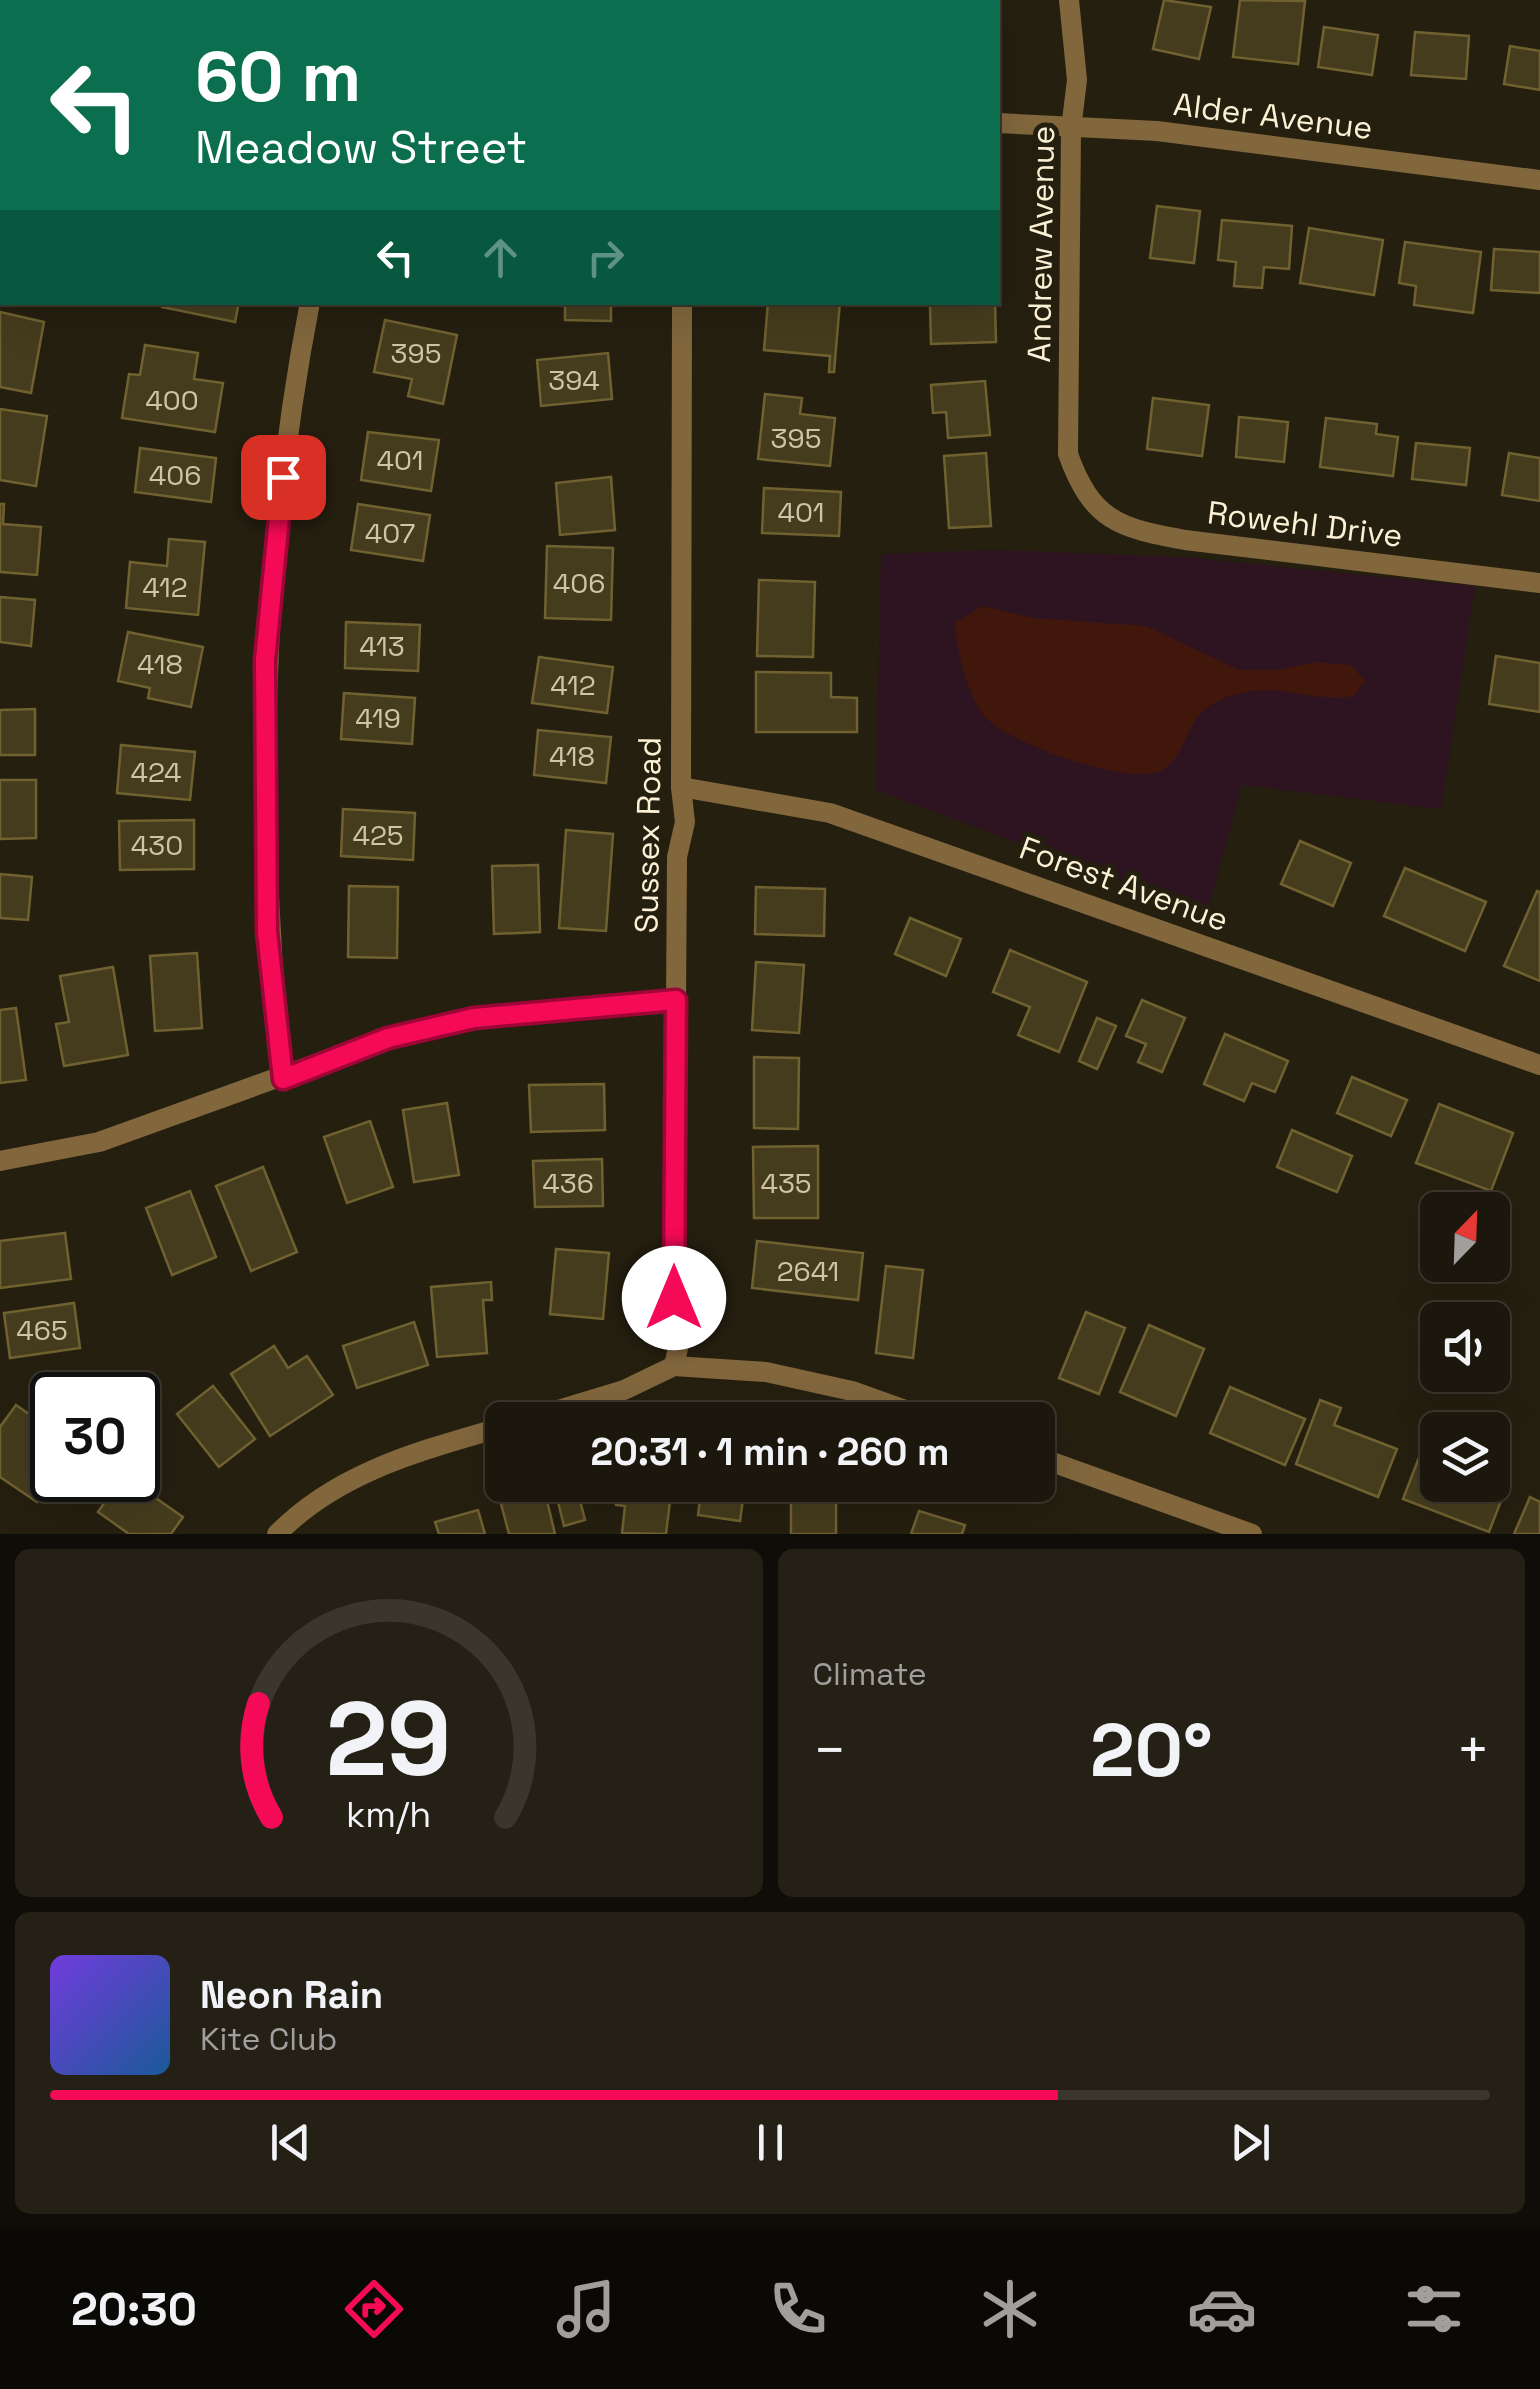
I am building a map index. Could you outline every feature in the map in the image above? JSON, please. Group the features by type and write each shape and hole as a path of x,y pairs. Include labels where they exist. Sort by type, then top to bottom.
{"street":[{"name":"Andrew Avenue","path":"1069,0 1077,80 1071,129 1068,454 1080,488"},
{"name":"Alder Avenue","path":"1000,123 1156,131 1540,180"},
{"path":"283,1079 267,932 265,660 290,404 309,305"},
{"name":"Sussex Road","path":"674,1366 682,1330 674,1298 677,857 685,822 681,788 682,305"},
{"name":"Rowehl Drive","path":"1080,488 1097,510 1141,532 1540,583"},
{"name":"Forest Avenue","path":"681,788 830,813 1540,1065"},
{"path":"0,1161 99,1142 283,1079 388,1038 474,1018 676,1000"},
{"path":"584,1402 624,1390 674,1366 766,1372 852,1391 882,1402"},
{"path":"278,1534 300,1511 353,1477 485,1431"},
{"path":"1055,1464 1252,1534"}],"shaded area":[{"path":"993,550 1183,557 1475,586 1441,809 1242,785 1207,913 876,790 881,554"},
{"path":"983,606 1032,618 1146,626 1239,670 1278,670 1315,662 1351,665 1365,681 1354,696 1325,697 1270,690 1241,693 1206,708 1173,760 1162,770 1147,774 1099,768 1042,750 984,716 964,671 955,623"}],"building":[{"path":"1164,0 1211,7 1199,59 1153,49"},
{"path":"1240,0 1305,1 1298,64 1233,57"},
{"path":"1324,27 1378,35 1372,75 1318,67"},
{"path":"1415,32 1469,36 1466,79 1411,75"},
{"path":"1510,46 1540,51 1540,90 1504,84"},
{"path":"1157,206 1200,211 1194,263 1150,258"},
{"path":"1222,220 1292,226 1289,269 1264,267 1262,288 1234,286 1236,262 1218,260"},
{"path":"1309,228 1383,240 1374,295 1300,283"},
{"path":"1405,242 1481,252 1473,313 1414,305 1416,286 1399,283"},
{"path":"1494,249 1540,252 1540,293 1491,290"},
{"path":"162,305 238,305 235,322"},
{"path":"565,305 611,305 611,321 565,320"},
{"path":"768,305 840,305 834,372 829,372 830,356 764,350"},
{"path":"995,305 996,342 931,344 930,306"},
{"path":"0,312 44,322 31,393 0,387"},
{"path":"385,320 457,335 443,404 408,396 412,379 374,372"},
{"path":"145,345 198,353 194,379 223,383 215,432 122,418 129,374 140,375"},
{"path":"608,353 612,399 541,406 537,360"},
{"path":"985,381 990,435 948,438 946,412 933,413 931,385"},
{"path":"765,394 802,398 800,414 835,418 830,466 758,459"},
{"path":"1153,398 1209,405 1202,456 1147,449"},
{"path":"0,409 47,416 36,486 0,480"},
{"path":"1239,417 1288,422 1284,462 1236,457"},
{"path":"1326,418 1377,424 1376,434 1398,437 1393,476 1320,467"},
{"path":"368,432 439,440 431,491 361,480"},
{"path":"1416,443 1470,448 1466,485 1412,479"},
{"path":"140,448 216,458 211,502 135,492"},
{"path":"986,453 991,526 949,528 944,456"},
{"path":"1509,453 1540,458 1540,501 1502,495"},
{"path":"611,477 615,530 560,535 556,483"},
{"path":"764,488 841,492 839,536 762,533"},
{"path":"0,504 4,504 3,524 41,527 37,575 0,572"},
{"path":"358,504 430,515 423,561 351,550"},
{"path":"169,539 205,542 198,615 126,608 130,562 167,566"},
{"path":"547,546 613,548 611,620 545,618"},
{"path":"759,580 815,582 813,657 757,656"},
{"path":"0,597 35,600 31,646 0,642"},
{"path":"346,622 420,625 418,671 345,668"},
{"path":"128,632 203,647 191,707 148,698 150,688 118,681"},
{"path":"1496,656 1540,663 1540,712 1489,704"},
{"path":"539,657 613,667 607,713 532,703"},
{"path":"756,672 831,673 831,697 857,698 857,732 756,732"},
{"path":"344,693 415,698 412,744 341,739"},
{"path":"35,709 35,755 0,755 0,710"},
{"path":"538,730 611,737 606,783 534,775"},
{"path":"121,745 195,752 190,800 117,793"},
{"path":"0,780 36,780 36,838 0,839"},
{"path":"343,809 415,813 413,860 341,856"},
{"path":"194,820 194,869 120,870 119,821"},
{"path":"566,830 613,834 606,931 559,928"},
{"path":"1300,841 1351,863 1333,906 1281,884"},
{"path":"538,865 540,932 494,934 492,866"},
{"path":"1405,868 1486,902 1465,951 1384,916"},
{"path":"0,874 32,877 28,920 0,918"},
{"path":"349,886 398,887 397,958 348,957"},
{"path":"756,887 825,889 824,936 755,934"},
{"path":"1537,891 1540,892 1540,981 1504,966"},
{"path":"910,918 961,939 946,976 895,954"},
{"path":"1010,950 1087,982 1059,1052 1018,1035 1030,1007 993,992"},
{"path":"197,953 202,1028 155,1031 150,956"},
{"path":"756,962 804,965 799,1033 752,1030"},
{"path":"113,967 128,1055 64,1066 56,1024 69,1022 60,976"},
{"path":"1142,1000 1185,1018 1162,1072 1138,1062 1146,1044 1126,1036"},
{"path":"16,1008 26,1080 0,1083 0,1010"},
{"path":"1097,1018 1116,1026 1097,1069 1079,1061"},
{"path":"1225,1034 1288,1061 1275,1092 1252,1083 1244,1101 1204,1084"},
{"path":"754,1057 799,1058 798,1129 754,1128"},
{"path":"1352,1077 1407,1100 1391,1136 1337,1113"},
{"path":"604,1084 605,1130 531,1132 529,1085"},
{"path":"447,1103 459,1175 414,1182 403,1110"},
{"path":"1439,1104 1513,1133 1491,1191 1416,1163"},
{"path":"370,1121 393,1187 347,1203 324,1137"},
{"path":"1292,1130 1352,1156 1337,1192 1277,1167"},
{"path":"818,1146 818,1218 754,1218 753,1147"},
{"path":"602,1159 603,1206 535,1207 533,1161"},
{"path":"263,1167 297,1252 251,1271 216,1186"},
{"path":"190,1191 216,1257 172,1275 146,1208"},
{"path":"65,1233 71,1279 0,1288 0,1241"},
{"path":"757,1241 863,1253 858,1300 752,1288"},
{"path":"556,1249 609,1253 603,1319 550,1314"},
{"path":"886,1266 923,1270 913,1358 876,1353"},
{"path":"491,1282 492,1300 483,1300 487,1353 437,1357 431,1287"},
{"path":"74,1303 80,1348 10,1358 4,1313"},
{"path":"1086,1312 1125,1328 1099,1394 1059,1378"},
{"path":"414,1322 428,1365 357,1388 343,1346"},
{"path":"1149,1325 1204,1349 1176,1416 1120,1392"},
{"path":"274,1346 288,1368 307,1356 333,1395 270,1436 231,1374"},
{"path":"213,1386 255,1439 219,1467 177,1414"},
{"path":"1230,1387 1305,1419 1285,1465 1210,1433"},
{"path":"1320,1400 1341,1408 1334,1425 1397,1449 1378,1497 1296,1464"},
{"path":"16,1405 30,1415 30,1497 0,1477 0,1427"},
{"path":"1420,1455 1420,1502 1501,1502 1489,1532 1403,1499"},
{"path":"1530,1497 1540,1502 1540,1534 1514,1534"},
{"path":"160,1501 183,1517 171,1534 129,1534 98,1512 105,1502"},
{"path":"501,1502 547,1502 555,1534 509,1534"},
{"path":"558,1502 580,1502 585,1520 564,1526"},
{"path":"670,1502 666,1534 622,1533 625,1506 616,1505"},
{"path":"700,1502 743,1502 740,1521 698,1515"},
{"path":"791,1502 836,1502 836,1534 791,1534"},
{"path":"478,1510 485,1534 439,1534 435,1522"},
{"path":"919,1511 965,1525 962,1534 911,1534"}],"route":[{"path":"283,477 265,660 267,932 283,1079 388,1038 474,1018 676,1000 674,1298"}]}
